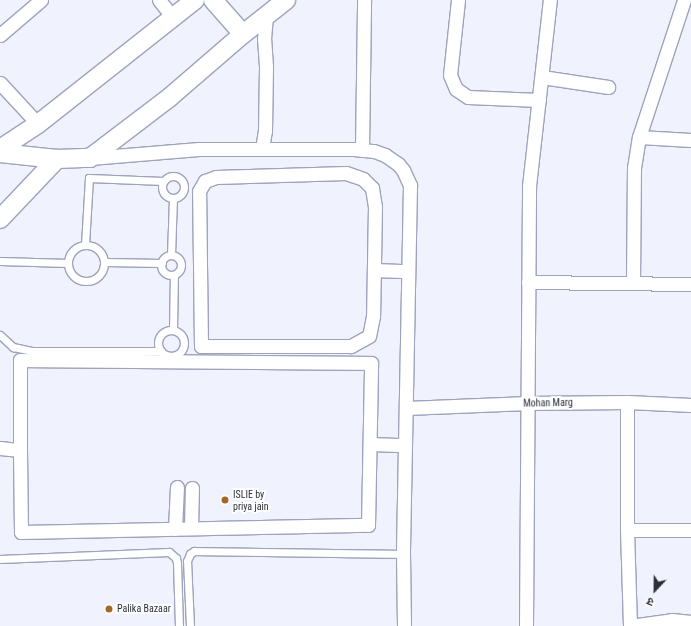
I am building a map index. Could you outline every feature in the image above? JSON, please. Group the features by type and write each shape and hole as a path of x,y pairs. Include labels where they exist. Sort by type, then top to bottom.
{"street":[{"path":"0,35 41,0"},
{"path":"159,0 173,18"},
{"path":"0,149 38,124 195,0"},
{"path":"213,0 243,34"},
{"path":"90,158 170,97 243,34 286,0"},
{"path":"362,150 364,0"},
{"path":"458,0 450,75 456,89 468,97 539,100"},
{"path":"526,626 529,186 550,0"},
{"path":"633,282 634,168 639,137 684,0"},
{"path":"262,149 265,131 266,66 264,39 266,16"},
{"path":"542,78 608,87"},
{"path":"0,83 38,124"},
{"path":"639,137 691,140"},
{"path":"0,153 57,159 90,158 199,149 362,150 385,155 398,164 410,185 403,554 404,626"},
{"path":"0,219 57,159"},
{"path":"346,173 363,179 372,188 376,206 374,270 373,316 369,336 351,346 201,346 199,191 205,180 216,177 346,173"},
{"path":"374,270 408,271"},
{"path":"528,282 633,282 691,284"},
{"path":"20,360 371,363 370,444 368,525 21,532 20,360"},
{"name":"Mohan Marg","path":"406,408 528,402 627,402 691,405"},
{"path":"627,402 627,530 630,626 672,620 691,622"},
{"path":"370,444 405,445"},
{"path":"0,448 20,450"},
{"path":"175,529 177,487"},
{"path":"191,528 192,488"},
{"path":"627,530 691,530"}],"lane":[{"path":"173,175 177,176 183,181 183,192 174,198 164,194 162,187 163,181 169,176 173,175"},
{"path":"85,245 89,178 163,181"},
{"path":"172,255 174,198"},
{"path":"85,245 96,248 101,252 105,262 104,268 97,278 86,281 81,280 72,273 68,263 72,252 80,246 85,245"},
{"path":"172,255 178,257 181,262 179,271 174,275 165,272 162,263 164,258 172,255"},
{"path":"0,261 68,263"},
{"path":"105,262 162,263"},
{"path":"173,330 174,275"},
{"path":"0,335 13,347 32,351 161,351 165,354 173,356 181,351 183,347 184,343 181,335 173,330 166,331 160,337 158,344 161,351"},
{"path":"190,626 187,561 190,554 194,551 403,554"},
{"path":"0,559 169,552 176,558 177,563 179,626"}],"place":[{"name":"ISLIE by priya jain","path":"225,500"},
{"name":"Palika Bazaar","path":"109,609"}]}
